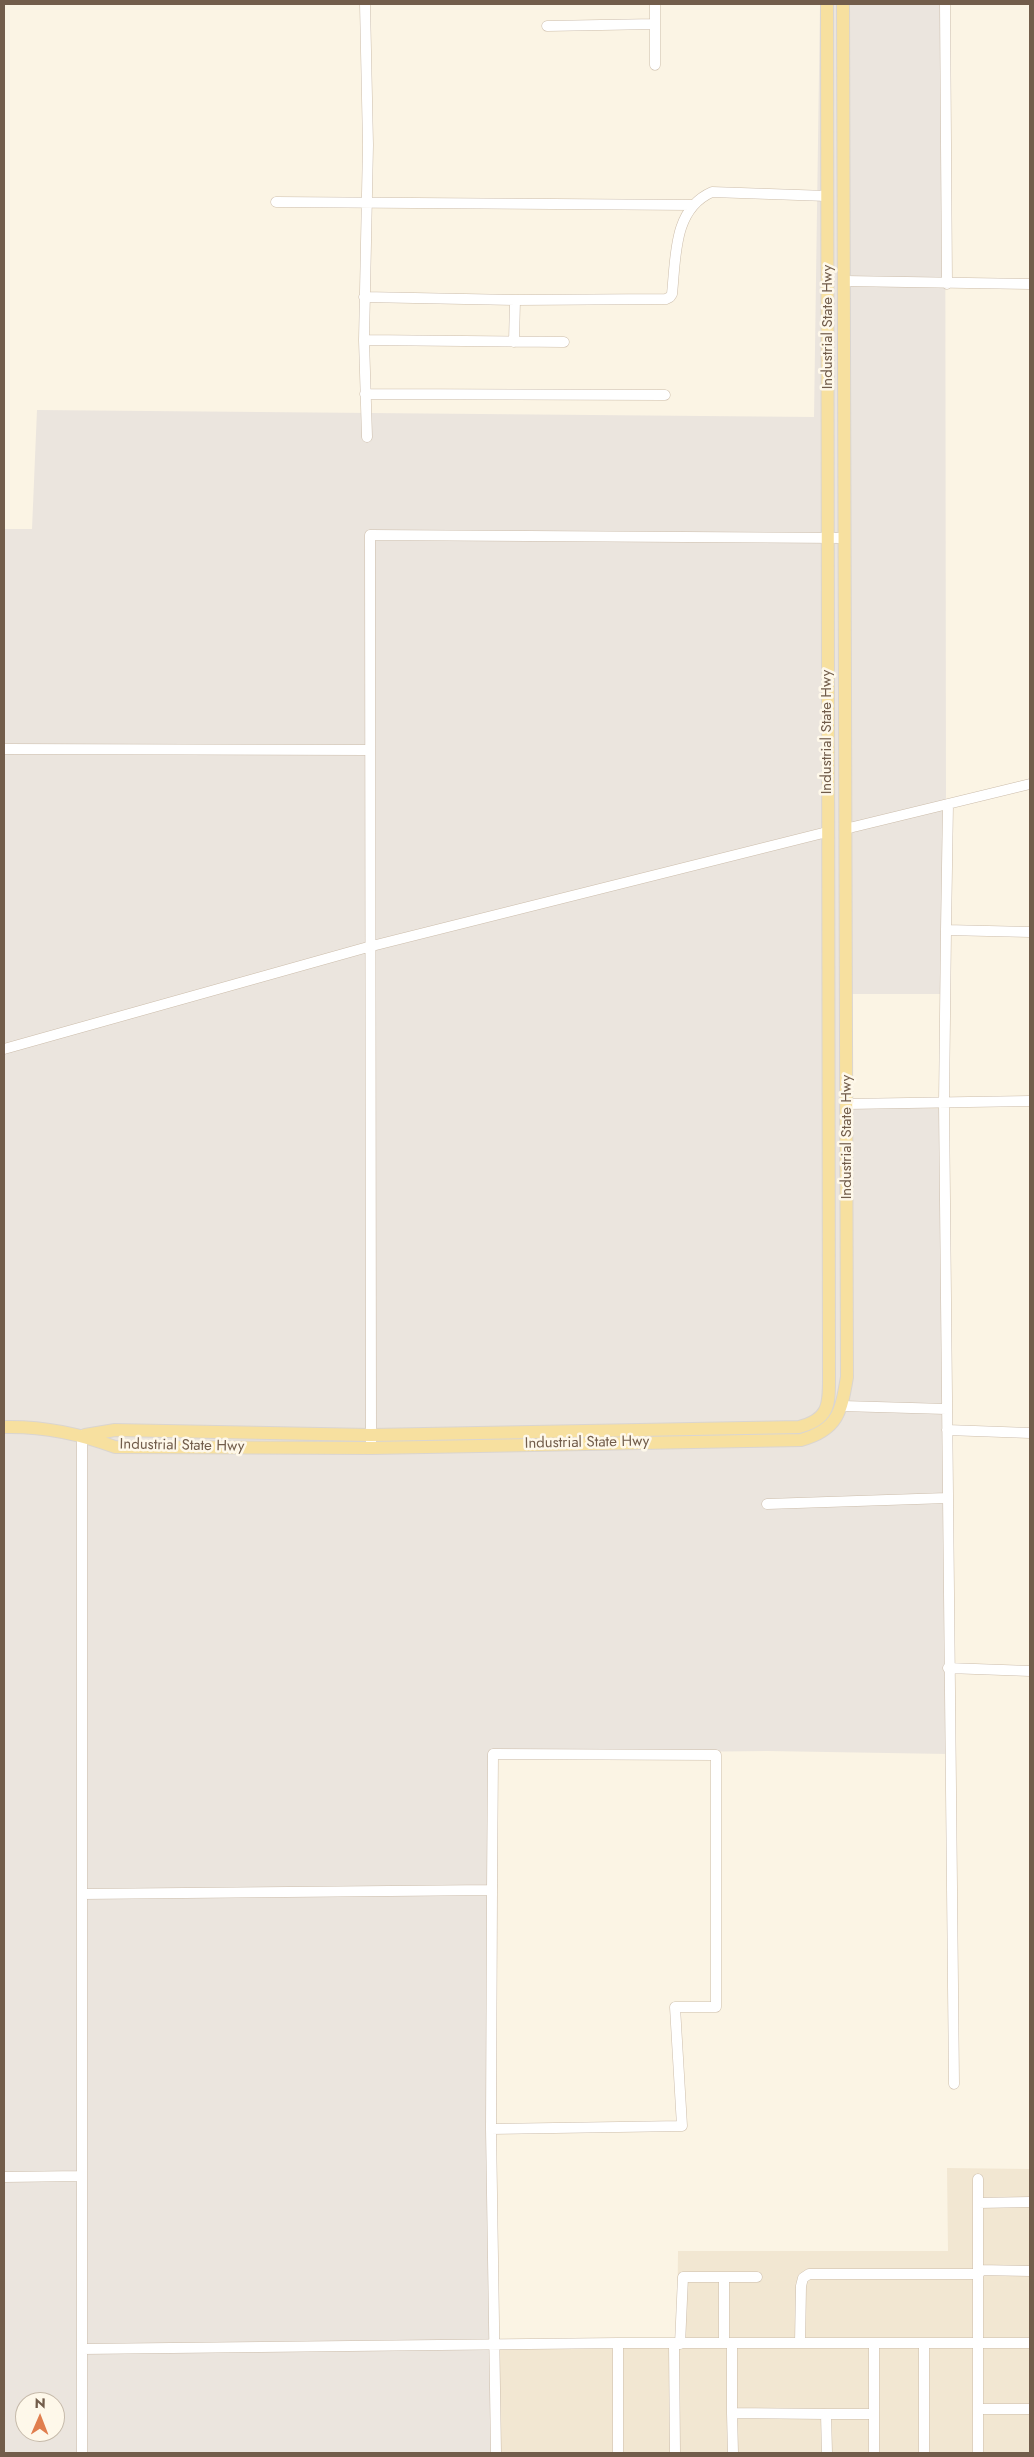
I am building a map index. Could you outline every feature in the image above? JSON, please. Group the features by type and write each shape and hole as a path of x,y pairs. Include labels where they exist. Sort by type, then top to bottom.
{"main road":[{"name":"Industrial State Hwy","path":"82,1435 115,1430 371,1435 799,1427 820,1418 829,1402 827,4"},
{"name":"Industrial State Hwy","path":"82,1435 115,1447 372,1448 801,1440 816,1436 829,1428 842,1406 847,1377 843,538 843,4"},
{"path":"828,746 845,745"},
{"path":"828,912 846,912"},
{"path":"4,1427 56,1429 82,1435"}],"street":[{"path":"365,4 368,145 364,297 366,437"},
{"path":"655,4 656,65"},
{"path":"945,4 947,284"},
{"path":"547,26 655,24"},
{"path":"364,297 514,300 670,298 680,228 684,215 701,196 712,192 827,196"},
{"path":"276,202 692,205"},
{"path":"844,282 1030,284"},
{"path":"514,300 514,342"},
{"path":"364,340 564,342"},
{"path":"365,394 666,395"},
{"path":"372,1448 370,535 843,538"},
{"path":"4,749 370,750"},
{"path":"845,829 1030,784"},
{"path":"948,804 944,1103 948,1668 954,2084"},
{"path":"4,1049 371,946 827,832"},
{"path":"946,930 1030,932"},
{"path":"847,1104 1030,1101"},
{"path":"842,1406 946,1409"},
{"path":"947,1430 1030,1433"},
{"path":"82,1435 82,2453"},
{"path":"768,1504 947,1498"},
{"path":"948,1668 1030,1671"},
{"path":"491,2130 682,2126 675,2007 716,2007 716,1755 493,1754 491,2130 496,2345 496,2453"},
{"path":"82,1894 492,1890"},
{"path":"4,2177 82,2176"},
{"path":"978,2179 978,2453"},
{"path":"978,2202 1030,2202"},
{"path":"800,2343 801,2286 804,2278 810,2274 1030,2271"},
{"path":"675,2453 677,2344 682,2277 757,2277"},
{"path":"724,2277 733,2453"},
{"path":"82,2349 618,2343 1030,2343"},
{"path":"618,2343 618,2453"},
{"path":"924,2343 924,2453"},
{"path":"874,2344 874,2453"},
{"path":"979,2409 1030,2410"},
{"path":"732,2413 874,2414"},
{"path":"826,2414 827,2453"}],"shaded area":[{"path":"820,4 945,4 946,809 943,994 849,994 850,1105 945,1109 948,1754 767,1751 498,1754 495,2453 4,2453 4,529 32,529 37,410 814,417"},
{"path":"947,2168 1030,2169 1030,2453 497,2453 498,2341 677,2340 678,2251 948,2251"}]}
